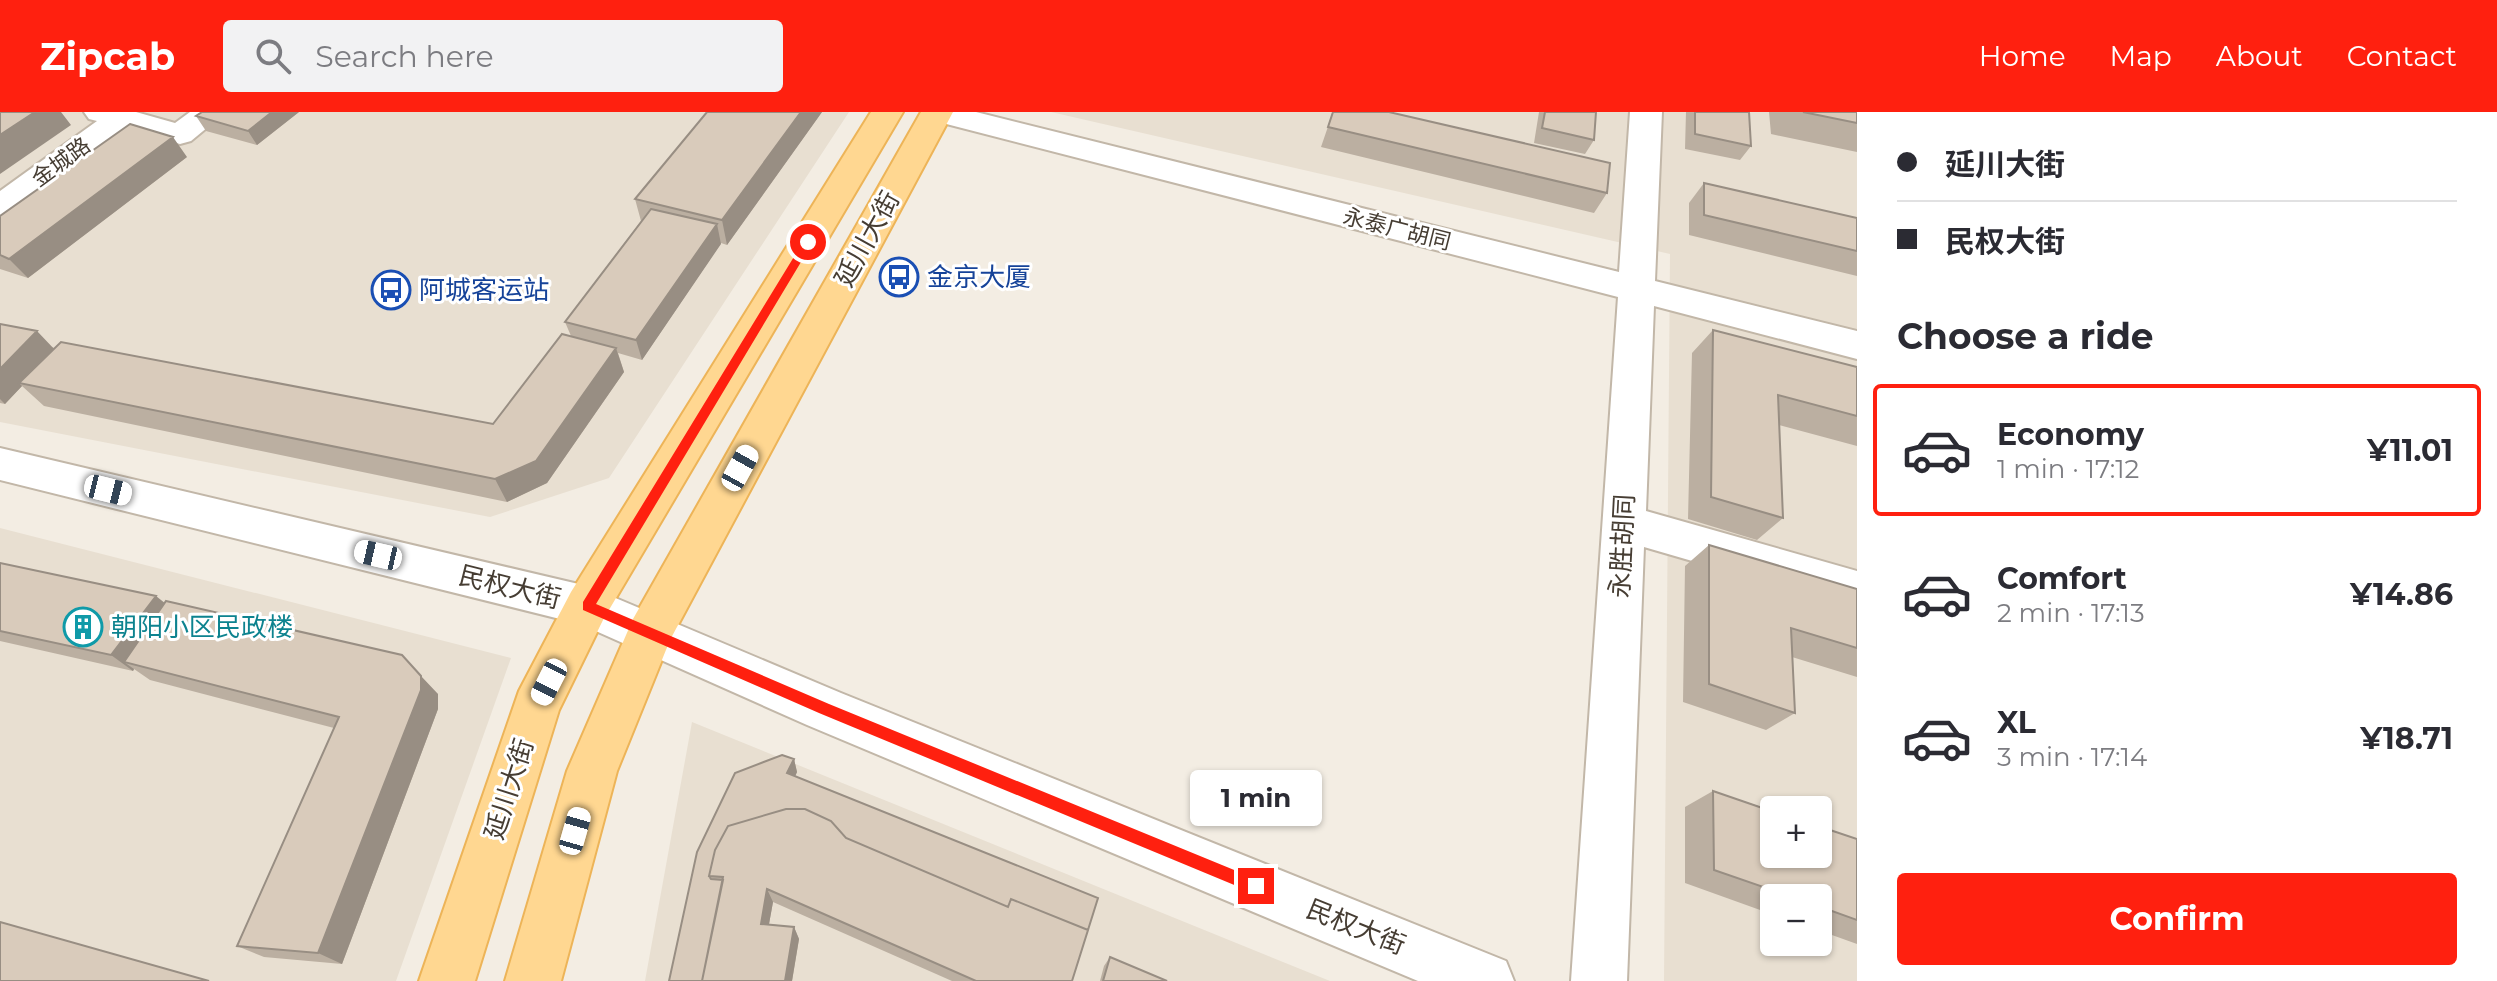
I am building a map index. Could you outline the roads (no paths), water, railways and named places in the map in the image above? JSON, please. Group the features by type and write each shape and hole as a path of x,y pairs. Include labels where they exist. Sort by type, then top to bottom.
{"main road":[{"name":"延川大街","path":"447,981 536,707 587,606 887,112"},
{"name":"延川大街","path":"533,981 592,771 649,633 937,112"}],"street":[{"name":"金城路","path":"0,207 111,115 180,134 210,112"},
{"name":"永泰广胡同","path":"937,112 1857,345"},
{"name":"永胜胡同","path":"1599,981 1646,112"},
{"name":"民权大街","path":"7,475 587,606 824,709 1486,981"},
{"path":"1624,523 1857,590"}],"place":[{"name":"金京大厦","path":"899,277"},
{"name":"阿城客运站","path":"391,290"},
{"name":"朝阳小区民政楼","path":"83,627"}]}
